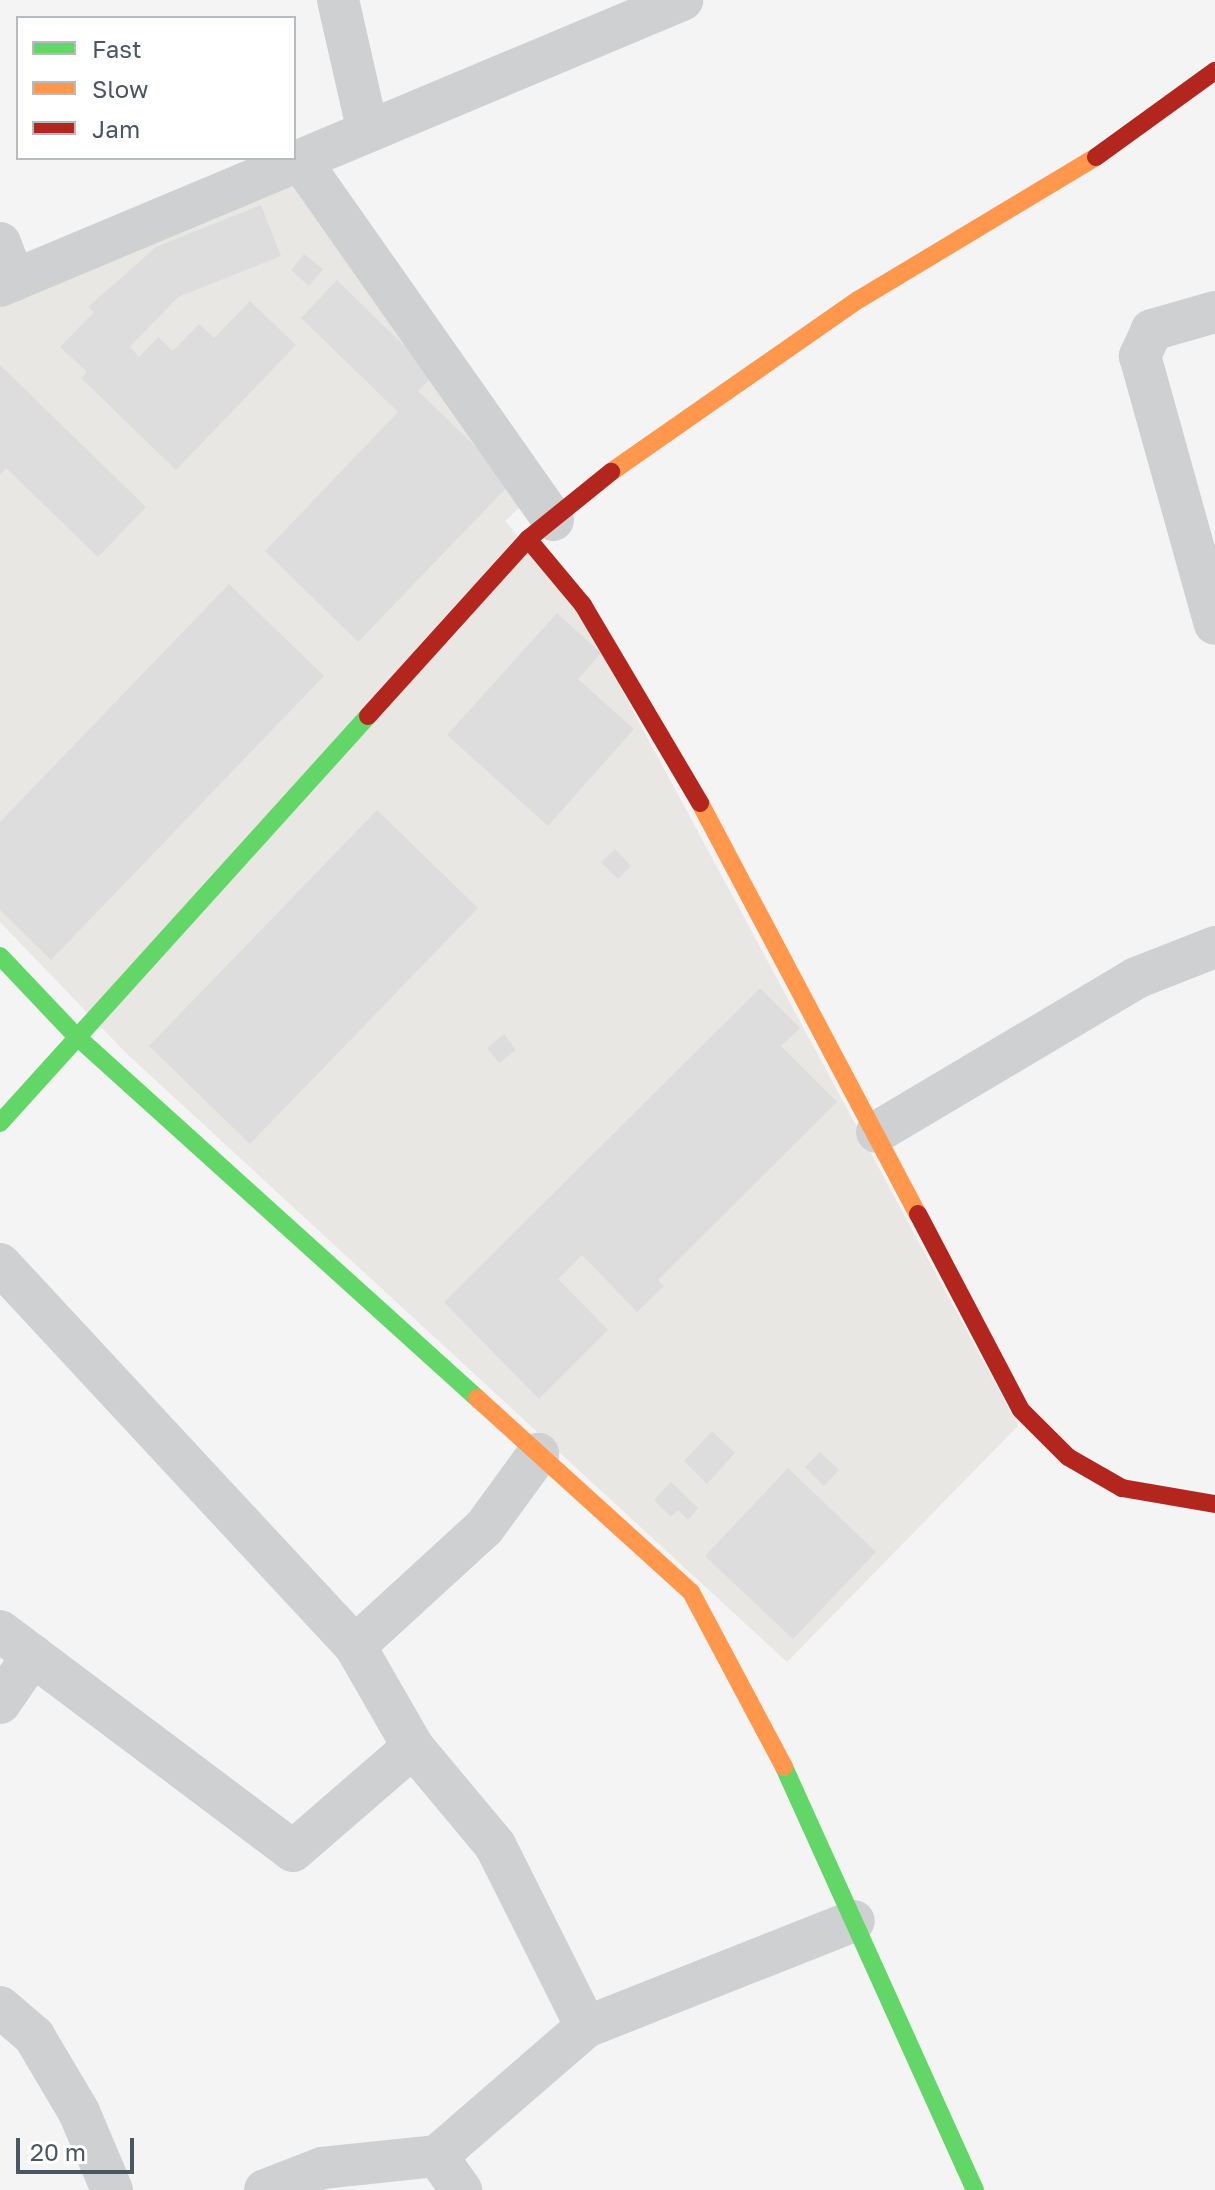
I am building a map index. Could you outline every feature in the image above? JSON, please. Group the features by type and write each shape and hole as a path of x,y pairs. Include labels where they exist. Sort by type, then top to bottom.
{"street":[{"path":"338,0 368,132"},
{"path":"5,270 300,160 682,0"},
{"path":"0,1123 74,1034 540,529 663,430 858,300 1118,144 1215,71"},
{"path":"300,160 540,529 583,605 663,732 877,1132 1021,1410 1068,1457 1122,1488 1215,1504"},
{"path":"1215,312 1152,330 1140,356 1215,624"},
{"path":"877,1132 1136,978 1215,947"},
{"path":"0,956 74,1034 691,1592 757,1707 975,2190"},
{"path":"0,1264 355,1646 413,1747 495,1845 586,2027"},
{"path":"355,1646 484,1528 538,1454"},
{"path":"0,1631 293,1851 413,1747"},
{"path":"0,1703 33,1655"},
{"path":"265,2190 322,2168 437,2156 586,2027 854,1921"},
{"path":"0,2007 34,2036 79,2112 112,2190"},
{"path":"437,2156 461,2190"}],"shaded area":[{"path":"304,177 531,497 505,521 578,609 1018,1426 787,1662 127,1054 0,922 0,305"}],"building":[{"path":"261,205 281,256 178,297 130,347 139,357 158,337 173,351 199,324 214,338 250,301 296,345 176,470 81,378 87,372 60,347 94,312 88,307 156,247"},
{"path":"304,254 323,269 309,286 291,270"},
{"path":"337,280 434,375 418,391 512,482 358,642 265,551 398,412 301,318"},
{"path":"0,365 146,507 98,557 6,468 0,475"},
{"path":"229,584 324,676 51,960 0,910 0,822"},
{"path":"557,613 601,653 578,679 634,729 548,826 447,735"},
{"path":"377,810 478,908 250,1144 149,1046"},
{"path":"615,849 631,866 618,879 601,862"},
{"path":"760,988 800,1028 781,1046 837,1102 658,1280 664,1286 637,1312 582,1255 558,1279 608,1330 539,1399 444,1302"},
{"path":"504,1034 516,1050 499,1063 487,1048"},
{"path":"712,1431 735,1453 707,1484 684,1461"},
{"path":"820,1452 839,1470 824,1486 805,1467"},
{"path":"788,1468 876,1552 793,1639 705,1556"},
{"path":"671,1482 698,1508 688,1520 678,1510 671,1517 654,1500"}],"traffic: fast":[{"path":"0,1123 368,716"},
{"path":"0,956 74,1034 477,1398"},
{"path":"784,1767 975,2190"}],"traffic: slow":[{"path":"611,472 858,300 1096,157"},
{"path":"700,803 918,1214"},
{"path":"477,1398 691,1592 784,1767"}],"traffic: jam":[{"path":"1096,157 1215,71"},
{"path":"368,716 528,539 611,472"},
{"path":"528,539 583,605 700,803"},
{"path":"918,1214 1021,1410 1068,1457 1122,1488 1215,1504"}]}
